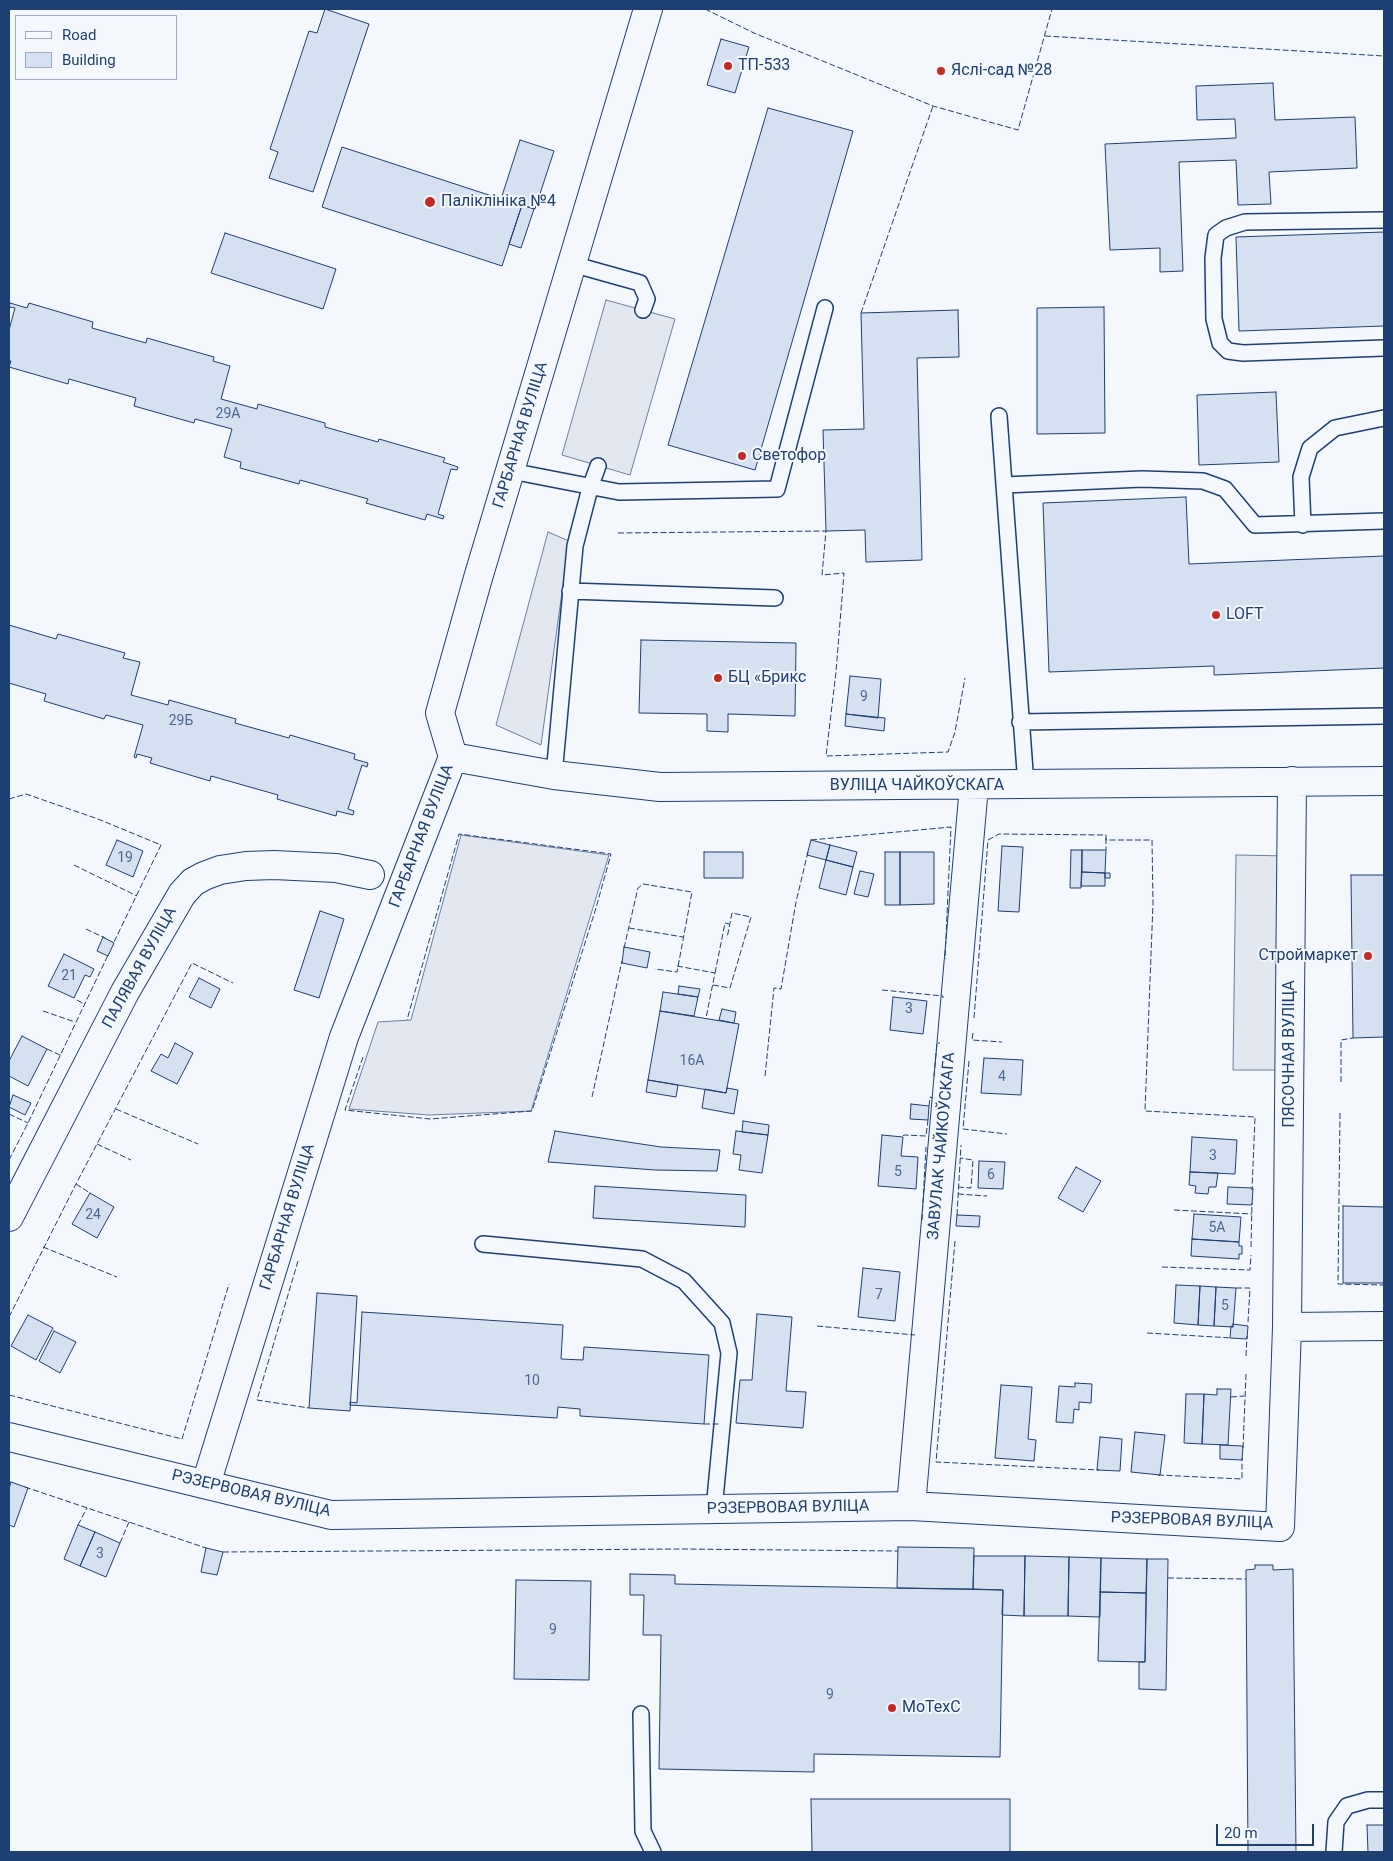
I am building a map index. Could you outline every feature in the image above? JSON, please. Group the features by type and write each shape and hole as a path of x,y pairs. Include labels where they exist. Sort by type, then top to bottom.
{"street":[{"name":"ГАРБАРНАЯ ВУЛІЦА","path":"206,1484 344,1037 453,757 440,713 648,9"},
{"name":"ВУЛІЦА ЧАЙКОЎСКАГА","path":"453,757 554,775 660,787 974,786 1384,781"},
{"name":"ПЯСОЧНАЯ ВУЛІЦА","path":"1288,1327 1292,781"},
{"name":"ЗАВУЛАК ЧАЙКОЎСКАГА","path":"911,1506 974,786"},
{"name":"ПАЛЯВАЯ ВУЛІЦА","path":"9,1217 125,992 182,894 193,882 220,870 246,866 274,865 336,868 370,875"},
{"path":"1288,1327 1384,1326"},
{"name":"РЭЗЕРВОВАЯ ВУЛІЦА","path":"9,1437 332,1515 911,1506 1280,1527 1288,1327"}],"lane":[{"path":"1384,220 1246,222 1226,228 1216,235 1213,258 1214,319 1220,343 1228,351 1243,353 1384,348"},
{"path":"572,264 640,283 647,299 643,310"},
{"path":"511,471 590,488 619,492 777,488 825,308"},
{"path":"1000,416 1020,722 1026,785"},
{"path":"1304,524 1301,477 1310,448 1335,428 1384,418"},
{"path":"554,775 575,546 590,488 598,466"},
{"path":"1004,485 1142,479 1203,481 1224,489 1255,525 1384,521"},
{"path":"570,591 775,598"},
{"path":"1020,722 1384,716"},
{"path":"482,1244 642,1259 684,1282 722,1323 729,1353 714,1509"},
{"path":"641,1714 643,1831 653,1852"},
{"path":"1334,1852 1336,1822 1347,1806 1368,1800 1384,1800"}],"shaded area":[{"path":"606,300 675,319 630,475 562,455"},
{"path":"548,532 569,541 541,745 496,725"},
{"path":"461,835 609,855 531,1111 429,1115 349,1109 378,1022 411,1020"},
{"path":"1236,855 1289,856 1286,1070 1233,1070"}],"building":[{"path":"325,9 369,24 313,192 269,178 278,152 270,149 309,31 317,33"},
{"name":"ТП-533","path":"721,39 749,47 735,93 707,85"},
{"path":"1273,83 1275,120 1355,117 1357,168 1269,172 1271,204 1238,205 1236,160 1179,162 1183,271 1160,272 1160,248 1110,250 1105,144 1236,138 1235,119 1197,120 1196,86"},
{"path":"768,108 853,131 755,470 668,445"},
{"name":"Паліклініка №4","path":"520,140 554,151 535,209 522,205 502,266 322,207 342,147 501,199"},
{"path":"522,205 534,209 521,248 509,244"},
{"path":"1384,232 1384,326 1239,331 1236,237"},
{"path":"225,233 336,269 323,309 211,273"},
{"path":"10,303 27,308 29,303 93,322 92,328 146,343 147,338 214,357 213,361 230,366 221,399 257,409 258,404 325,423 325,427 378,442 379,439 445,458 443,462 458,467 457,470 451,469 438,514 444,516 443,519 427,514 425,520 366,503 368,499 300,480 299,484 240,468 241,462 224,457 232,429 195,419 194,423 134,406 136,398 69,379 68,384 9,367 11,361 9,361 9,330 15,308 9,307"},
{"path":"1104,307 1105,433 1037,434 1037,308"},
{"path":"958,310 959,357 917,358 922,560 866,562 865,530 826,531 823,430 864,429 861,313"},
{"path":"1276,392 1279,462 1199,465 1197,395"},
{"name":"LOFT","path":"1186,497 1189,564 1384,556 1384,668 1214,675 1214,666 1049,672 1043,503"},
{"path":"9,625 56,639 58,634 125,653 123,658 140,662 131,695 168,705 169,700 236,719 235,723 289,738 290,735 355,754 354,759 368,763 367,767 362,765 348,809 354,811 353,815 337,811 336,816 277,799 278,795 211,776 210,781 150,763 152,758 137,754 136,758 134,757 143,725 106,715 104,719 44,701 46,694 9,683"},
{"name":"БЦ «Брикс","path":"641,640 796,643 795,716 728,714 728,732 707,731 707,714 639,713"},
{"path":"850,676 881,679 878,718 846,714"},
{"path":"846,714 885,718 884,731 845,726"},
{"path":"117,840 143,851 133,877 106,865"},
{"path":"811,840 830,845 826,860 807,855"},
{"path":"830,845 857,852 853,867 826,860"},
{"path":"1002,846 1023,847 1019,912 998,911"},
{"path":"1071,850 1082,850 1081,888 1070,888"},
{"path":"1082,850 1106,850 1105,873 1082,872"},
{"path":"704,852 743,852 743,878 704,878"},
{"path":"885,852 900,852 900,905 885,905"},
{"path":"900,852 934,852 934,904 900,905"},
{"path":"826,860 853,867 846,895 819,888"},
{"path":"860,871 874,874 868,897 854,894"},
{"path":"1082,872 1105,873 1105,886 1081,886"},
{"path":"1105,873 1110,873 1110,878 1105,878"},
{"name":"Строймаркет","path":"1351,875 1384,875 1384,1037 1353,1038"},
{"path":"320,911 344,919 319,998 294,990"},
{"path":"103,937 114,943 108,956 97,951"},
{"path":"624,947 650,952 647,968 622,963"},
{"path":"64,954 94,969 90,977 85,975 74,998 48,986"},
{"path":"199,978 220,989 211,1008 189,997"},
{"path":"679,986 700,989 698,997 678,994"},
{"path":"663,992 698,997 694,1016 660,1011"},
{"path":"893,997 927,1001 923,1034 890,1030"},
{"path":"722,1009 736,1012 734,1023 719,1020"},
{"path":"660,1011 739,1024 726,1093 648,1080"},
{"path":"22,1036 47,1049 28,1086 9,1076 9,1061"},
{"path":"175,1043 193,1053 177,1084 151,1071 161,1054 168,1058"},
{"path":"984,1058 1023,1060 1021,1095 981,1093"},
{"path":"648,1080 678,1085 676,1097 646,1092"},
{"path":"727,1088 738,1090 734,1114 702,1108 705,1089 726,1093"},
{"path":"13,1095 31,1103 25,1115 9,1107"},
{"path":"911,1104 929,1106 928,1120 910,1119"},
{"path":"743,1121 769,1125 768,1135 742,1132"},
{"path":"555,1131 661,1147 720,1150 717,1171 655,1170 548,1162"},
{"path":"736,1131 768,1135 762,1173 739,1170 741,1155 733,1154"},
{"path":"882,1135 903,1137 901,1156 918,1157 916,1189 878,1186"},
{"path":"1192,1137 1237,1140 1235,1174 1190,1172"},
{"path":"979,1161 1005,1162 1003,1189 978,1188"},
{"path":"1076,1167 1101,1181 1083,1212 1058,1198"},
{"path":"1190,1172 1218,1173 1216,1187 1209,1187 1208,1194 1195,1193 1196,1186 1189,1185"},
{"path":"595,1186 746,1195 745,1227 593,1218"},
{"path":"1228,1187 1253,1188 1252,1205 1227,1204"},
{"path":"90,1193 114,1207 97,1238 72,1224"},
{"path":"1343,1206 1384,1207 1384,1283 1343,1283"},
{"path":"1194,1214 1241,1217 1239,1242 1192,1239"},
{"path":"957,1215 980,1216 979,1227 956,1226"},
{"path":"1192,1239 1239,1242 1239,1246 1242,1246 1242,1254 1239,1254 1239,1259 1191,1256"},
{"path":"863,1268 900,1272 895,1321 858,1317"},
{"path":"1176,1285 1200,1286 1198,1325 1174,1323"},
{"path":"1200,1286 1216,1287 1214,1326 1198,1325"},
{"path":"1216,1287 1236,1288 1233,1327 1214,1326"},
{"path":"317,1293 357,1296 350,1411 309,1408"},
{"path":"362,1312 563,1325 561,1359 583,1360 584,1347 709,1355 704,1424 580,1416 580,1409 558,1407 557,1418 350,1405 350,1402 357,1403"},
{"path":"757,1314 792,1317 786,1391 806,1392 803,1428 736,1423 740,1380 752,1380"},
{"path":"28,1315 53,1328 36,1360 11,1346"},
{"path":"1233,1324 1248,1326 1247,1339 1230,1338 1231,1326 1233,1327"},
{"path":"54,1331 76,1342 60,1373 39,1361"},
{"path":"1075,1383 1092,1384 1091,1403 1079,1402 1079,1410 1074,1409 1073,1423 1056,1422 1059,1386 1075,1387"},
{"path":"1001,1385 1032,1387 1028,1439 1036,1440 1034,1461 995,1458"},
{"path":"1217,1389 1231,1389 1228,1445 1202,1444 1204,1394 1217,1395"},
{"path":"1186,1394 1204,1394 1202,1444 1184,1443"},
{"path":"1135,1432 1165,1435 1160,1475 1131,1472"},
{"path":"1100,1437 1122,1439 1120,1471 1097,1470"},
{"path":"1220,1445 1243,1446 1242,1460 1220,1459"},
{"path":"11,1482 28,1488 14,1527 9,1525 9,1489"},
{"path":"78,1525 95,1532 80,1566 64,1559"},
{"path":"95,1532 120,1543 106,1577 80,1566"},
{"path":"898,1547 974,1548 973,1589 897,1588"},
{"path":"206,1548 223,1552 217,1575 201,1572"},
{"path":"974,1556 1025,1556 1024,1616 1002,1615 1003,1590 973,1589"},
{"path":"1025,1556 1069,1557 1068,1616 1024,1616"},
{"path":"1069,1557 1101,1558 1100,1617 1068,1616"},
{"path":"1101,1558 1147,1559 1146,1593 1100,1592"},
{"path":"1147,1559 1168,1559 1166,1690 1139,1689 1139,1662 1145,1662"},
{"path":"1255,1565 1273,1565 1273,1570 1293,1569 1296,1852 1248,1852 1246,1570 1255,1569"},
{"path":"630,1574 675,1575 675,1584 1003,1590 1000,1757 814,1754 814,1772 659,1769 661,1635 643,1635 644,1595 630,1595"},
{"path":"516,1580 591,1581 589,1680 514,1679"},
{"path":"1100,1592 1146,1593 1145,1662 1098,1661"},
{"path":"811,1799 1010,1799 1010,1852 812,1852"},
{"path":"1367,1825 1384,1825 1384,1852 1368,1852"}],"fence":[{"path":"705,9 754,33 933,106 1018,130 1052,9"},
{"path":"1045,36 1384,56"},
{"path":"861,313 933,106"},
{"path":"618,533 826,531 822,575 844,573 836,672 826,756 948,752 955,732 965,678"},
{"path":"9,799 26,794 98,819 161,845 113,944"},
{"path":"811,840 951,827 945,959"},
{"path":"363,1057 345,1110 430,1119 532,1111 596,908 611,854 459,834 407,1020"},
{"path":"974,1018 988,840 999,834 1106,835"},
{"path":"1106,835 1106,840 1152,840 1153,903 1145,1111 1255,1117 1252,1190"},
{"path":"1106,838 1106,850"},
{"path":"765,1076 774,988 781,989 796,902 808,852"},
{"path":"74,865 137,896"},
{"path":"624,948 638,888 643,884 692,892 677,972 655,969"},
{"path":"713,985 730,988 751,917 732,913 727,938"},
{"path":"715,973 725,923 729,924"},
{"path":"629,928 683,937"},
{"path":"86,929 105,938"},
{"path":"9,1160 109,953"},
{"path":"592,1097 622,961"},
{"path":"9,1317 76,1184 192,963 233,983"},
{"path":"677,966 715,973 706,1018"},
{"path":"882,990 943,996 943,998"},
{"path":"77,1000 84,1004"},
{"path":"43,1011 75,1022"},
{"path":"973,1033 972,1040 1002,1042"},
{"path":"1341,1082 1341,1040 1353,1038"},
{"path":"934,1076 937,1043 940,1043"},
{"path":"47,1049 60,1055"},
{"path":"969,1061 963,1129 1007,1134"},
{"path":"929,1106 930,1097 933,1098"},
{"path":"116,1109 198,1144"},
{"path":"1340,1113 1338,1284 1384,1285"},
{"path":"9,1114 28,1123"},
{"path":"903,1136 926,1136 928,1120"},
{"path":"97,1144 131,1160"},
{"path":"957,1215 961,1145"},
{"path":"922,1220 926,1147"},
{"path":"958,1187 971,1188 973,1160 960,1158"},
{"path":"76,1184 90,1193"},
{"path":"958,1194 987,1196"},
{"path":"1251,1247 1252,1203"},
{"path":"1174,1210 1252,1214"},
{"path":"955,1241 936,1462 1099,1470"},
{"path":"43,1247 117,1277"},
{"path":"1162,1267 1250,1270 1251,1255"},
{"path":"298,1261 257,1400 309,1408"},
{"path":"9,1395 182,1439 229,1284"},
{"path":"1236,1288 1250,1288 1248,1322"},
{"path":"817,1326 915,1335"},
{"path":"1147,1333 1232,1338"},
{"path":"1246,1356 1247,1336"},
{"path":"1243,1448 1246,1374"},
{"path":"1231,1397 1244,1396"},
{"path":"704,1424 719,1424"},
{"path":"1158,1475 1242,1479 1242,1458"},
{"path":"25,1487 206,1548"},
{"path":"78,1525 87,1508"},
{"path":"120,1543 129,1522"},
{"path":"223,1552 682,1549 898,1551"},
{"path":"1168,1578 1246,1579"}],"place":[{"name":"ТП-533","path":"728,66"},
{"name":"Яслі-сад №28","path":"941,71"},
{"name":"Паліклініка №4","path":"430,202"},
{"name":"Светофор","path":"742,456"},
{"name":"LOFT","path":"1216,615"},
{"name":"БЦ «Брикс","path":"718,678"},
{"name":"Строймаркет","path":"1368,956"},
{"name":"MoTexC","path":"892,1708"}]}
